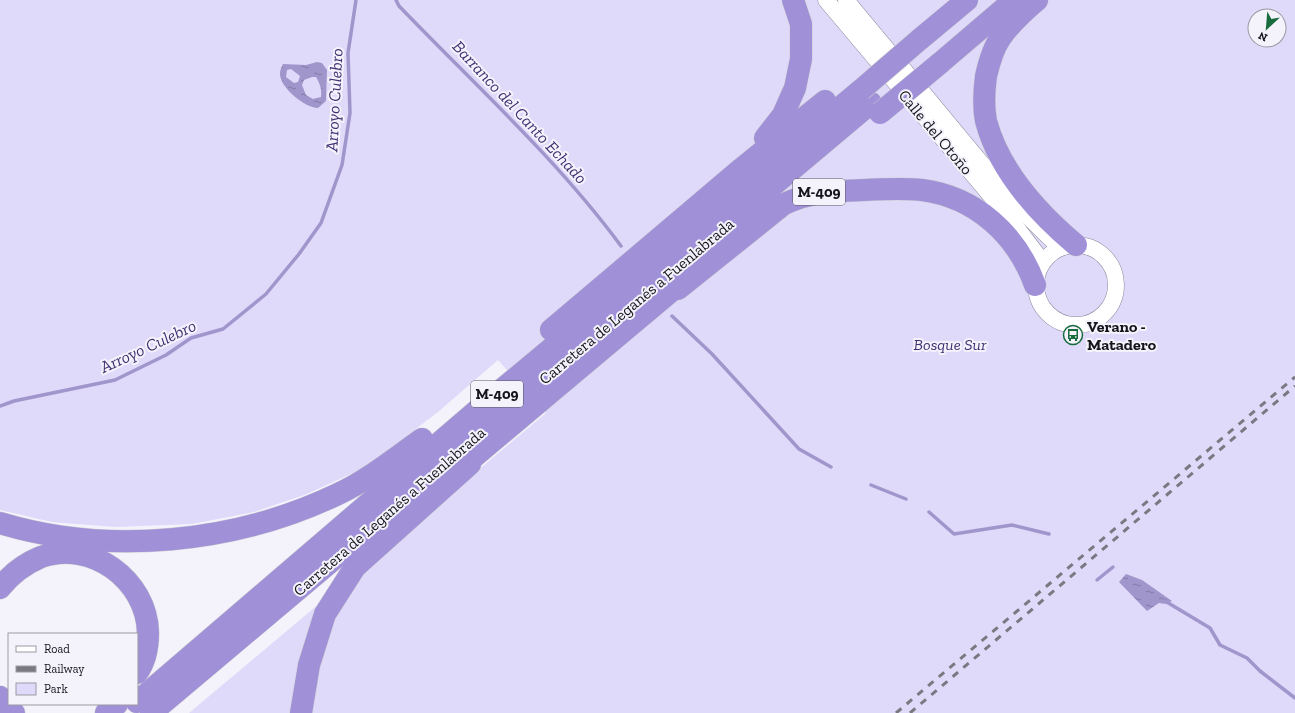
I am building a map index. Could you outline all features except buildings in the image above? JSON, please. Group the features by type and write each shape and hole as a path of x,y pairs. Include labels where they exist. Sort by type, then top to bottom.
{"highway":[{"name":"M-409","path":"741,169 783,115 795,88 801,59 801,24 793,0"},
{"name":"M-409","path":"925,47 945,0"},
{"name":"M-409","path":"612,343 866,97 925,47 967,0"},
{"name":"Carretera de Leganés a Fuenlabrada","path":"151,713 341,553 925,47 994,0"},
{"name":"M-409","path":"925,47 1014,0"},
{"path":"1037,0 1019,15 1000,38 989,62 984,94 986,120 997,150 1012,175 1068,246"},
{"name":"M-409","path":"138,686 422,439 741,169 866,97"},
{"name":"Carretera de Leganés a Fuenlabrada","path":"138,701 481,407 866,97"},
{"name":"M-409","path":"173,713 347,561 784,204 800,196 820,192 890,189 922,190 951,197 978,210 997,224 1037,276"},
{"path":"301,713 308,665 325,614 355,567 502,435"},
{"path":"0,523 74,538 104,540 140,540 207,535 304,509 339,494 422,439"},
{"path":"0,588 12,574 21,568 50,555 70,553 105,562 123,576 131,585 145,613 148,625 147,647 138,670"},
{"path":"0,687 8,700"},
{"path":"0,697 15,713"},
{"path":"100,713 109,705"},
{"path":"106,713 116,705"},
{"path":"124,713 133,705"},
{"path":"0,707 5,713"}],"street":[{"name":"Calle del Otoño","path":"826,0 1007,215 1036,253 1037,276"},
{"name":"Calle del Otoño","path":"846,0 1017,206 1068,246"},
{"path":"1068,246 1098,251 1111,264 1117,281 1116,296 1112,304 1101,318 1083,326 1063,324 1044,311 1037,297 1037,276 1048,255 1068,246"}],"green space":[{"name":"Bosque Sur","path":"0,0 1295,0 1295,713 189,713 546,413 498,360 438,412 366,467 307,494 254,512 192,524 115,527 52,522 0,510"}],"water":[{"path":"317,62 322,63 327,70 326,101 318,108 300,101 288,90 281,79 280,72 283,64 306,65","holes":["291,69 300,76 298,82 294,83 286,77 287,70","316,77 320,84 321,91 321,97 313,99 306,95 302,85 304,80"]},
{"path":"1126,574 1142,580 1172,601 1166,604 1159,603 1147,611 1119,582"}],"waterway":[{"name":"Arroyo Culebro","path":"0,406 14,401 115,380 166,355 191,338 223,329 266,294 299,254 321,223 342,165 350,113 348,53 356,0"},
{"name":"Barranco del Canto Echado","path":"396,0 399,6 542,152 596,214 621,246"},
{"name":"Barranco del Canto Echado","path":"672,316 712,354 799,449 831,467"},
{"name":"Barranco del Canto Echado","path":"871,485 906,499"},
{"name":"Barranco del Canto Echado","path":"929,512 954,534 1012,525 1049,534"},
{"name":"Barranco del Canto Echado","path":"1097,580 1113,567"},
{"name":"Barranco del Canto Echado","path":"1165,601 1210,628 1220,645 1247,658 1260,671 1295,698"}],"railway":[{"path":"896,713 1295,377"},
{"path":"910,713 1295,386"}],"place":[{"name":"Verano - Matadero","path":"1073,335"}]}
